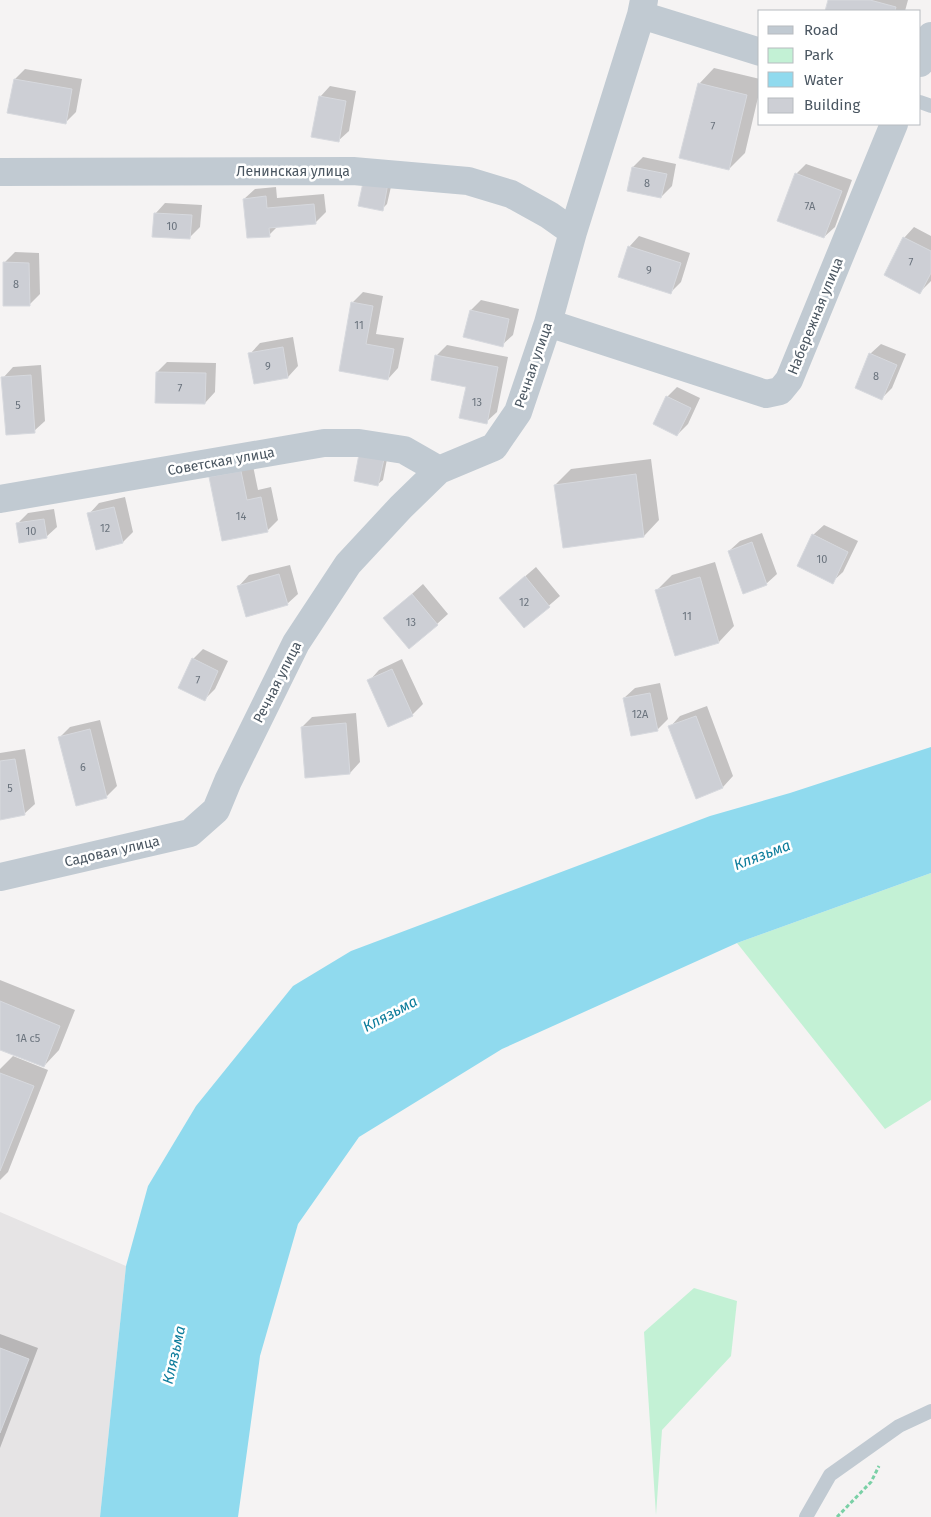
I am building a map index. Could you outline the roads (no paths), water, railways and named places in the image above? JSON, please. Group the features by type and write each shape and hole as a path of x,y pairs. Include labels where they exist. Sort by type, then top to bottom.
{"street":[{"path":"643,7 758,51"},
{"name":"Речная улица","path":"216,810 228,781 296,643 348,564 400,507 439,470 494,448 518,412 548,323 573,232 643,7"},
{"path":"921,61 931,36"},
{"name":"Набережная улица","path":"548,323 766,394 780,391 789,380 894,125"},
{"name":"Ленинская улица","path":"0,172 353,171 468,180 511,194 549,215 573,232"},
{"name":"Советская улица","path":"0,499 324,443 359,444 404,450 439,470"},
{"name":"Садовая улица","path":"0,877 190,833 216,810"}],"lane":[{"path":"806,1517 830,1475 899,1426 931,1411"}],"water":[{"name":"Клязьма","path":"931,747 931,873 737,943 502,1049 359,1137 298,1224 260,1356 238,1517 100,1517 126,1266 148,1186 196,1106 293,986 351,951 710,816 790,793"}]}
